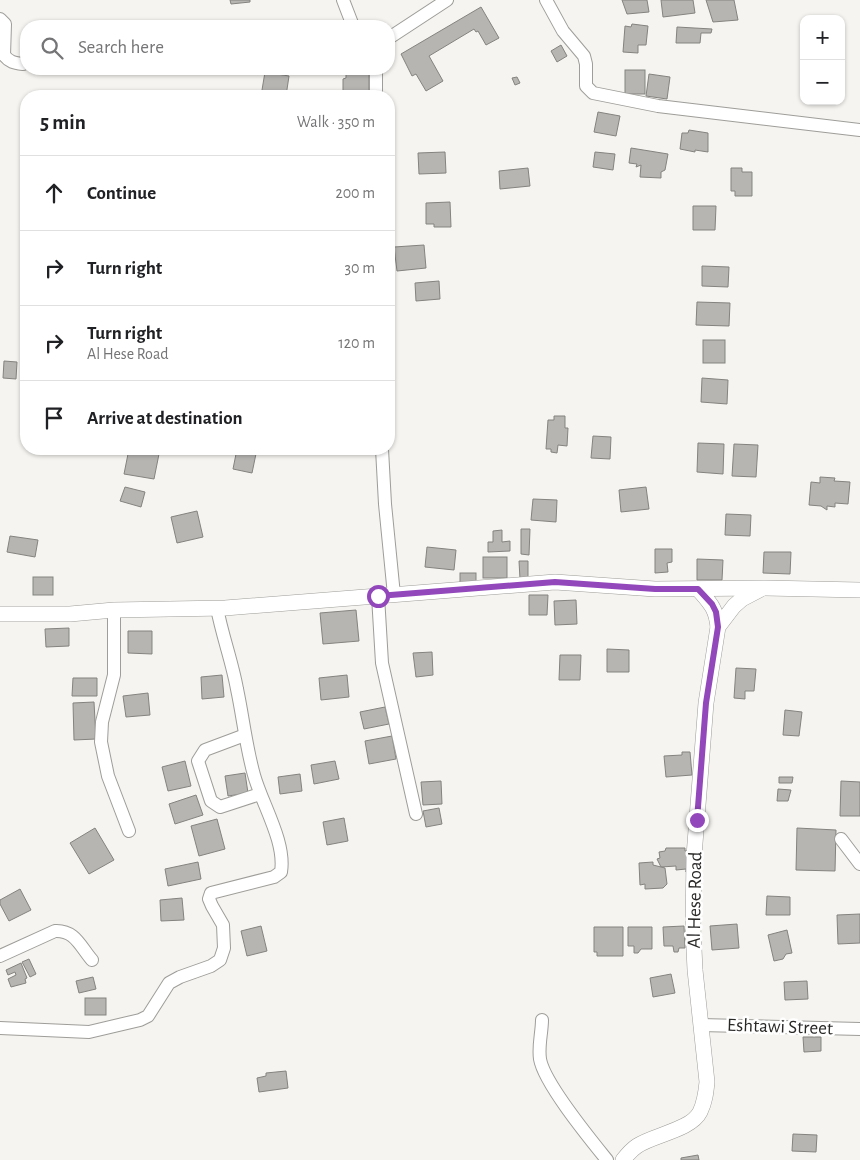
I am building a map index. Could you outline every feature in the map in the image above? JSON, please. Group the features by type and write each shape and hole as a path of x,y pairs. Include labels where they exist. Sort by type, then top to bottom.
{"street":[{"path":"343,0 351,20"},
{"path":"395,34 447,0"},
{"path":"546,0 564,32 584,56 586,86 590,91 597,94 658,106 860,130"},
{"path":"0,19 5,24 4,55 8,60 20,64"},
{"path":"376,75 376,90"},
{"path":"382,455 394,595"},
{"path":"0,614 70,614 114,610 217,608 555,582 655,589 764,588 860,590"},
{"name":"Al Hese Road","path":"623,1160 638,1145 670,1133 700,1114 706,1096 693,928 694,856 706,703 718,627 734,606 742,599 752,592 764,588"},
{"path":"698,589 712,604 716,612 718,627"},
{"path":"378,596 382,663 416,814"},
{"path":"0,1028 89,1032 140,1020 148,1016 169,983 211,966 220,960 224,948 223,925 212,906 211,893 274,877 281,872 282,858 276,834 260,794 250,760 237,689 217,608"},
{"path":"114,610 114,674 102,722 101,742 108,776 129,831"},
{"path":"245,735 205,750 198,761 211,801 220,807 260,794"},
{"path":"841,839 860,864"},
{"path":"0,956 55,931 64,930 70,933 92,960"},
{"path":"542,1020 540,1050 542,1067 571,1112 607,1160"},
{"name":"Eshtawi Street","path":"700,1025 860,1030"}],"building":[{"path":"230,0 250,0 250,2 231,4"},
{"path":"622,0 647,0 649,12 627,14"},
{"path":"661,0 693,0 695,13 663,17"},
{"path":"706,0 734,0 738,20 713,22"},
{"path":"481,7 499,38 486,45 478,31 476,32 474,29 429,56 443,81 426,91 416,74 412,76 401,54"},
{"path":"632,24 648,26 646,45 638,45 638,53 623,52 625,26 631,27"},
{"path":"677,27 712,29 711,33 701,33 700,43 676,43"},
{"path":"561,45 567,56 557,62 551,51"},
{"path":"625,70 645,70 645,94 625,94"},
{"path":"649,74 670,77 667,99 646,96"},
{"path":"264,75 289,76 287,90 262,90"},
{"path":"346,75 369,75 369,90 343,90 343,79 346,78"},
{"path":"517,77 520,83 515,85 512,78"},
{"path":"598,112 620,116 616,136 594,132"},
{"path":"689,130 708,133 708,152 680,149 682,133 688,133"},
{"path":"631,148 668,154 665,170 661,172 661,178 640,177 641,165 636,167 637,164 629,163"},
{"path":"445,152 446,173 419,174 418,153"},
{"path":"595,152 615,154 613,170 593,167"},
{"path":"528,168 530,186 500,189 499,171"},
{"path":"731,168 742,168 742,172 752,172 752,196 735,196 735,191 731,191"},
{"path":"450,202 451,227 434,227 434,224 426,224 426,203"},
{"path":"693,206 716,206 715,230 693,230"},
{"path":"424,245 426,268 397,271 395,247"},
{"path":"702,266 729,267 728,287 702,286"},
{"path":"439,281 440,299 416,301 415,283"},
{"path":"697,302 730,303 729,326 696,325"},
{"path":"703,340 725,340 725,363 703,363"},
{"path":"4,361 17,362 16,379 3,378"},
{"path":"702,378 728,380 727,404 701,402"},
{"path":"554,416 565,416 565,428 568,428 567,446 558,445 557,453 551,452 551,449 546,449 548,420 554,420"},
{"path":"593,436 611,437 610,459 591,458"},
{"path":"698,443 724,444 723,474 697,472"},
{"path":"734,444 758,445 756,477 732,476"},
{"path":"128,455 159,455 154,479 124,474"},
{"path":"236,455 256,455 252,473 233,469"},
{"path":"820,477 835,478 834,481 850,482 848,504 835,503 835,507 827,506 827,510 821,506 809,505 811,482 820,483"},
{"path":"125,487 145,492 141,507 120,501"},
{"path":"646,487 649,509 621,512 619,490"},
{"path":"533,499 557,500 556,522 531,520"},
{"path":"197,511 203,537 177,543 171,517"},
{"path":"726,514 751,515 750,536 725,535"},
{"path":"521,529 530,529 529,555 521,554"},
{"path":"502,530 502,542 510,541 510,551 488,552 488,542 493,542 493,531"},
{"path":"10,536 38,540 35,557 7,552"},
{"path":"427,547 456,550 454,570 425,567"},
{"path":"655,549 672,549 672,562 667,563 668,572 655,573"},
{"path":"764,552 791,552 790,574 763,573"},
{"path":"483,557 507,557 507,578 483,578"},
{"path":"697,559 723,560 722,580 697,580"},
{"path":"519,561 528,561 528,579 520,579"},
{"path":"460,573 476,573 476,583 460,583"},
{"path":"33,577 53,577 53,595 33,595"},
{"path":"529,595 548,595 547,615 529,615"},
{"path":"576,600 577,624 555,625 554,601"},
{"path":"356,610 359,641 323,644 320,613"},
{"path":"69,628 69,646 46,647 45,629"},
{"path":"128,631 152,631 152,654 128,653"},
{"path":"607,649 629,650 629,672 607,672"},
{"path":"432,652 433,675 416,677 413,653"},
{"path":"560,655 581,655 580,680 559,680"},
{"path":"736,668 756,669 754,691 745,691 745,699 734,698"},
{"path":"222,675 224,697 202,699 201,677"},
{"path":"347,675 349,697 321,700 319,678"},
{"path":"73,678 97,678 97,696 72,696"},
{"path":"148,693 150,715 126,717 123,696"},
{"path":"94,702 96,739 74,740 73,703"},
{"path":"385,707 389,724 364,729 360,712"},
{"path":"785,710 802,712 799,736 783,735"},
{"path":"392,736 396,759 369,764 365,741"},
{"path":"682,752 690,752 692,775 666,777 664,756 682,755"},
{"path":"185,761 191,786 168,791 162,767"},
{"path":"335,761 339,779 314,784 311,765"},
{"path":"245,773 248,793 228,796 225,776"},
{"path":"300,774 302,791 280,794 278,777"},
{"path":"779,777 793,777 792,783 779,783"},
{"path":"441,781 442,804 423,805 421,782"},
{"path":"841,781 860,782 860,816 840,816"},
{"path":"778,789 791,790 788,801 777,801"},
{"path":"196,795 203,815 175,824 169,804"},
{"path":"439,808 442,824 426,827 423,811"},
{"path":"344,818 348,841 327,845 323,822"},
{"path":"217,819 225,849 199,856 191,826"},
{"path":"95,828 114,860 89,874 70,843"},
{"path":"797,828 836,830 835,871 796,870"},
{"path":"666,848 685,848 685,851 692,850 686,872 686,869 676,870 676,866 661,867 657,859 660,858 659,852 665,851"},
{"path":"198,862 201,879 168,886 165,869"},
{"path":"653,862 653,865 665,868 667,884 663,888 645,889 645,884 640,885 639,863"},
{"path":"20,889 31,910 9,921 0,904 0,900"},
{"path":"767,896 790,897 790,915 766,915"},
{"path":"182,898 184,920 161,921 160,900"},
{"path":"860,914 860,943 838,944 837,915"},
{"path":"737,924 739,948 712,950 710,926"},
{"path":"261,926 267,951 247,956 241,931"},
{"path":"684,926 685,948 679,948 678,952 674,952 673,946 664,946 663,927"},
{"path":"594,927 623,927 623,956 597,956 597,952 594,952"},
{"path":"628,927 652,927 652,949 641,949 638,953 634,953 634,946 628,946"},
{"path":"787,930 792,953 786,954 783,959 774,961 768,935"},
{"path":"29,959 36,974 30,977 22,962"},
{"path":"21,963 27,978 25,979 26,983 11,987 8,979 16,975 15,972 8,975 6,970"},
{"path":"671,974 675,993 653,997 650,978"},
{"path":"93,977 96,989 79,993 76,981"},
{"path":"807,981 808,999 785,1000 784,982"},
{"path":"85,998 106,998 106,1015 85,1015"},
{"path":"803,1037 821,1037 821,1051 804,1052"},
{"path":"286,1071 288,1088 259,1092 257,1078 266,1076 266,1073"},
{"path":"793,1134 817,1135 816,1152 792,1151"},
{"path":"698,1155 699,1160 681,1160 681,1158"}],"route":[{"path":"378,596 555,582 610,584 655,589 698,589 712,604 716,612 718,627 708,684 697,820"}]}
